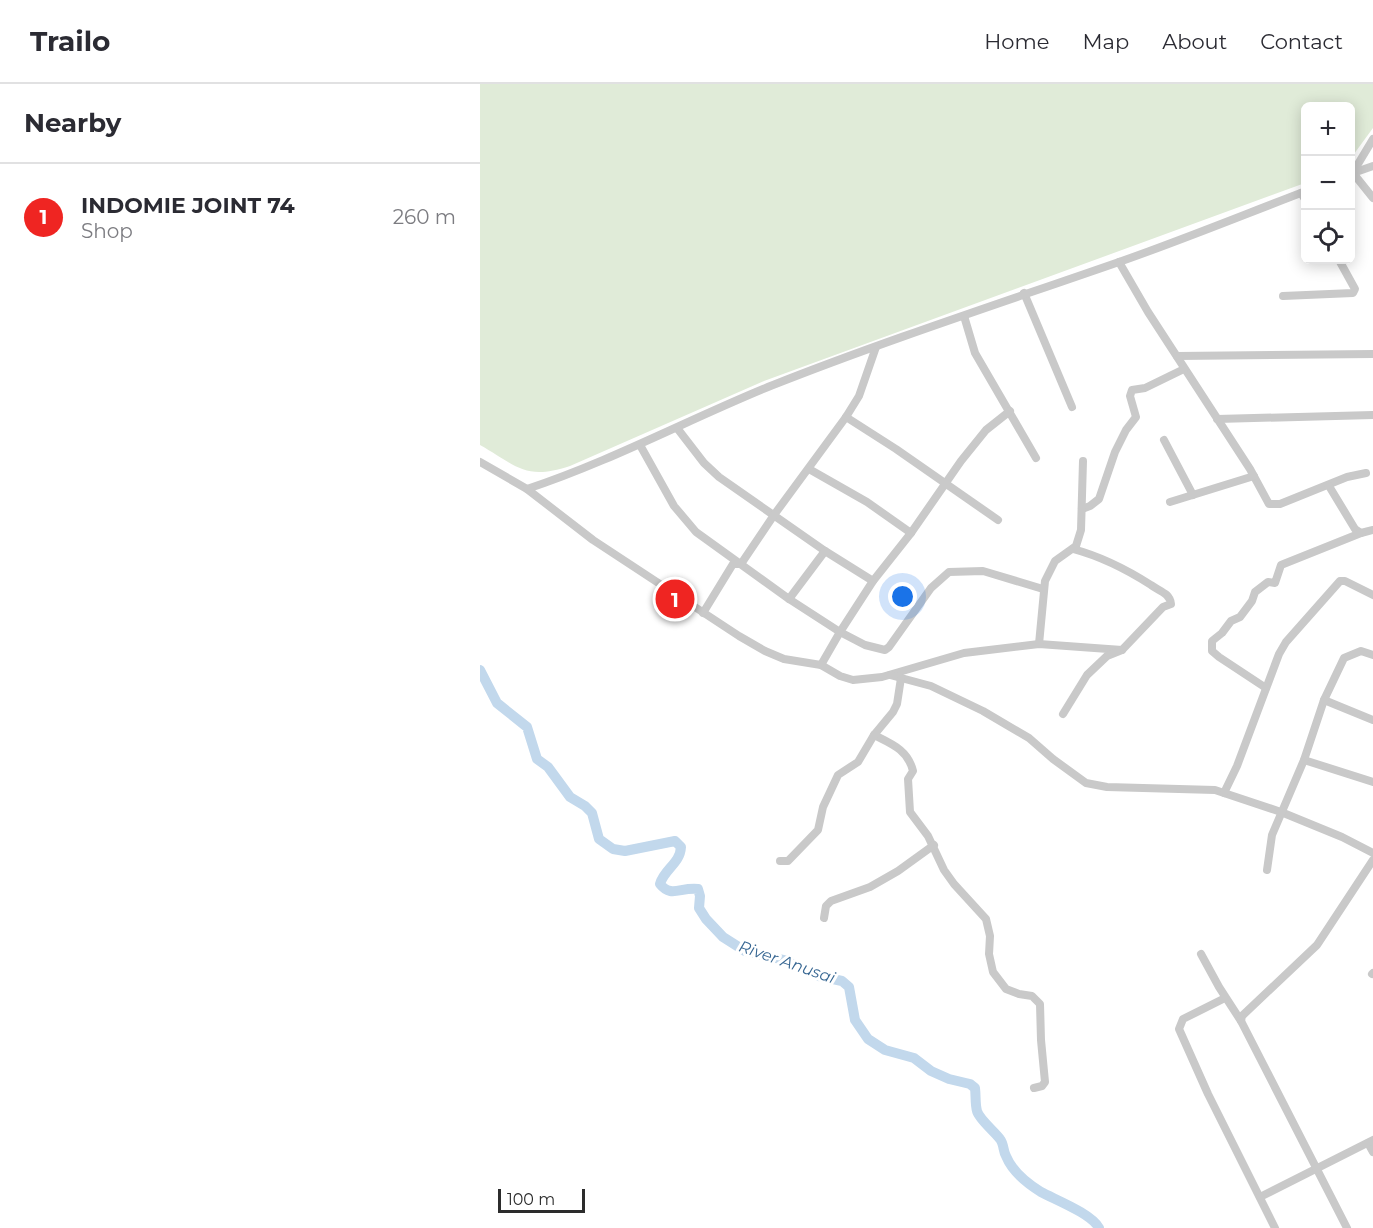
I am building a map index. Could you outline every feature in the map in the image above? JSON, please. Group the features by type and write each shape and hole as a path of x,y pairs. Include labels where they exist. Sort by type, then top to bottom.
{"street":[{"path":"1355,168 1373,139"},
{"path":"1355,173 1373,166"},
{"path":"1355,177 1373,198"},
{"path":"527,489 563,477 640,445 772,385 1024,293 1119,262 1301,196"},
{"path":"1119,262 1184,369 1254,477 1266,501 1273,505 1329,486 1347,477 1366,473"},
{"path":"1283,296 1353,293 1355,289 1341,264"},
{"path":"1024,293 1072,406"},
{"path":"964,316 975,352 1036,458"},
{"path":"741,564 774,514 846,417 859,396 876,347"},
{"path":"1177,357 1373,354"},
{"path":"1082,509 1099,499 1115,452 1126,430 1136,417 1130,396 1132,390 1145,388 1184,369"},
{"path":"821,665 873,581 911,533 944,484 986,430 1010,411"},
{"path":"1217,419 1373,415"},
{"path":"846,417 999,520"},
{"path":"677,428 704,463 719,477 825,551 873,581"},
{"path":"1164,440 1193,495"},
{"path":"640,445 674,506 696,532 789,599 840,632 865,645 885,650 931,588 949,572 983,571 1043,589"},
{"path":"1039,644 1043,589 1055,561 1073,549 1081,530 1083,461"},
{"path":"480,462 527,489 593,540 765,651 784,659 821,665 840,676 853,680 890,675 964,653 1039,644 1122,650"},
{"path":"809,469 867,502 911,533"},
{"path":"1170,502 1254,477"},
{"path":"1329,486 1355,529 1361,533"},
{"path":"1266,688 1212,651 1212,641 1231,621 1240,617 1252,601 1255,592 1268,582 1275,584 1281,565 1373,530"},
{"path":"1064,714 1087,675 1107,656 1122,650 1163,607 1171,604 1168,596 1129,571 1095,555 1073,549"},
{"path":"789,599 825,551"},
{"path":"703,613 733,564 741,564"},
{"path":"1224,793 1286,642 1337,583 1345,581 1373,595"},
{"path":"1267,870 1270,843 1281,812 1304,760 1324,700 1344,658 1361,651 1373,656"},
{"path":"890,675 931,686 1001,721 1029,738 1075,775 1094,785 1208,789 1281,812 1342,837 1373,853"},
{"path":"780,861 789,861 818,830 823,807 838,775 858,762 874,735 896,707 901,678"},
{"path":"1324,700 1373,720"},
{"path":"874,735 895,745 908,758 913,771 908,779 910,812 934,845 944,870 986,919 990,936 990,962 998,981 1011,992 1032,996 1040,1004 1046,1082 1034,1088"},
{"path":"1304,760 1373,782"},
{"path":"825,918 828,903 870,887 898,871 934,845"},
{"path":"1241,1021 1242,1016 1317,945 1373,860"},
{"path":"1201,954 1225,998 1241,1021 1347,1228"},
{"path":"1225,998 1183,1019 1179,1029 1208,1094 1275,1228"},
{"path":"1260,1197 1370,1141 1373,1152"}],"green space":[{"path":"480,84 1373,84 1373,128 1355,153 1355,102 1301,102 1301,184 764,381 570,466 542,472 522,469 480,445"}],"waterway":[{"name":"River Anusai","path":"480,670 497,703 527,727 537,759 548,767 570,797 592,813 599,839 613,849 625,851 675,841 681,847 680,853 662,879 660,884 664,888 672,891 698,889 699,908 706,919 723,937 745,951 784,960 819,976 842,981 849,987 855,1020 868,1039 885,1050 914,1058 931,1071 949,1079 970,1084 975,1088 978,1114 1000,1139 1005,1154 1016,1172 1041,1192 1089,1218 1099,1228"}],"place":[{"name":"INDOMIE JOINT 74","path":"675,599"}]}
